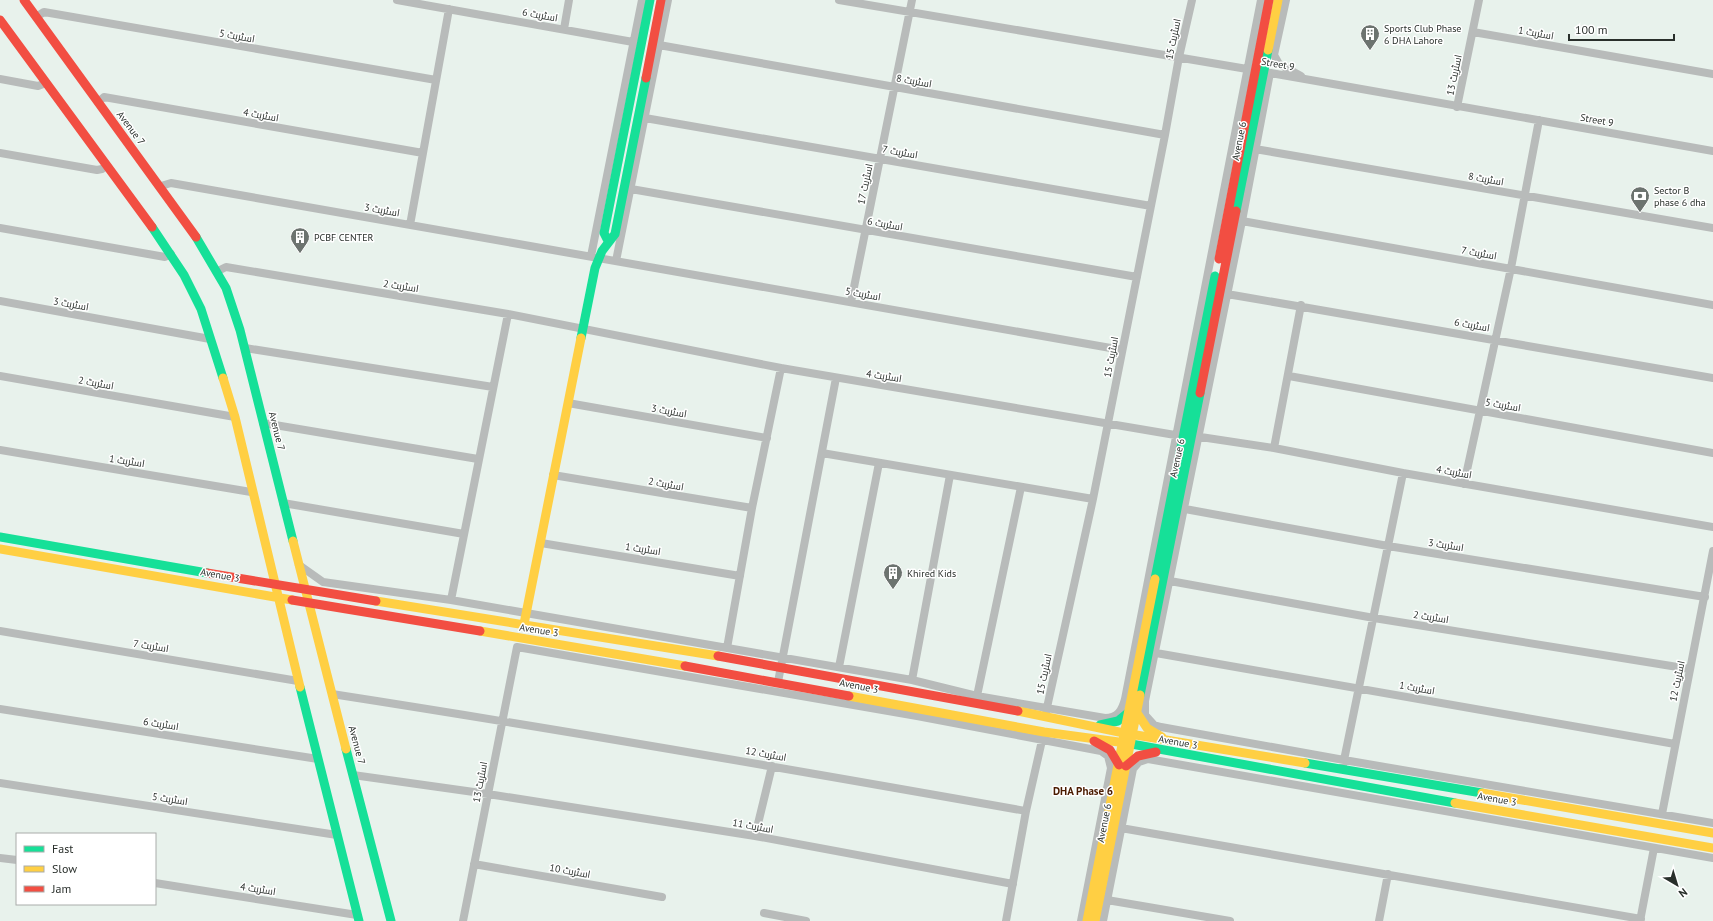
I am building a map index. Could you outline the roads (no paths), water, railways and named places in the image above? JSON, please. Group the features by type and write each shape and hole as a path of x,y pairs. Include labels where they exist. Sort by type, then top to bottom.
{"main road":[{"name":"Avenue 7","path":"24,0 161,186 218,271 228,293 244,348 308,603 392,921"},
{"path":"608,241 604,233 634,57 650,0"},
{"path":"524,624 596,257 615,234 661,0"},
{"name":"Avenue 6","path":"1095,921 1122,765 1259,71 1269,0"},
{"name":"Avenue 6","path":"1259,71 1278,0"},
{"path":"0,20 171,254 194,293 201,309 235,417 251,492 358,918"},
{"name":"Avenue 3","path":"0,537 340,596 783,662 1046,712 1093,726 1169,752 1707,850"},
{"name":"Avenue 3","path":"0,549 277,596 308,603 778,682 1043,736 1090,739 1167,740 1343,765 1709,833"},
{"path":"1093,726 1118,721 1133,712 1147,728 1167,740"},
{"path":"1090,739 1110,750 1122,765 1138,756 1169,752 1171,763"},
{"name":"Avenue 6","path":"1087,921 1119,782"}],"street":[{"name":"اسٹریٹ 6","path":"397,0 633,42"},
{"path":"564,29 569,0"},
{"path":"596,257 634,57 633,42 642,0"},
{"path":"616,260 668,0"},
{"name":"Street 9","path":"839,0 1308,79 1458,107 1713,151"},
{"name":"اسٹریٹ 17","path":"851,302 912,0"},
{"name":"اسٹریٹ 15","path":"1046,712 1093,499 1179,58 1192,0"},
{"path":"299,565 323,582 451,600 728,648 783,662 839,667 912,680 1046,712 1110,718 1118,714 1135,700 1156,653 1185,509 1188,436 1227,294 1255,149 1261,0"},
{"path":"1286,0 1274,56 1275,60 1279,64 1308,79"},
{"name":"اسٹریٹ 13","path":"1458,107 1479,0"},
{"path":"410,225 449,9"},
{"name":"اسٹریٹ 5","path":"36,17 44,12 436,80"},
{"name":"اسٹریٹ 1","path":"1473,32 1713,74"},
{"name":"اسٹریٹ 8","path":"660,45 894,88 1165,135"},
{"path":"0,79 38,86 46,83"},
{"name":"اسٹریٹ 4","path":"98,102 104,97 423,153"},
{"name":"اسٹریٹ 7","path":"645,118 1151,206"},
{"path":"1464,484 1494,339 1511,268 1539,120"},
{"name":"اسٹریٹ 8","path":"1255,149 1713,228"},
{"path":"0,153 97,170 106,166"},
{"name":"اسٹریٹ 3","path":"161,186 171,183 596,257"},
{"name":"اسٹریٹ 6","path":"631,189 1137,277"},
{"name":"اسٹریٹ 7","path":"1242,221 1713,305"},
{"path":"0,228 165,257 171,254"},
{"name":"اسٹریٹ 5","path":"596,257 1122,350"},
{"name":"اسٹریٹ 2","path":"218,271 226,267 508,314 582,329"},
{"name":"اسٹریٹ 6","path":"1227,294 1301,305 1713,378"},
{"name":"اسٹریٹ 3","path":"0,301 210,339"},
{"path":"1274,448 1289,376 1301,305"},
{"path":"451,600 478,458 508,314"},
{"name":"اسٹریٹ 4","path":"582,329 836,378 1188,436 1274,448 1403,474 1713,527"},
{"path":"244,348 493,387"},
{"path":"728,648 752,508 781,368"},
{"name":"اسٹریٹ 2","path":"0,376 235,417"},
{"name":"اسٹریٹ 5","path":"1289,376 1713,453"},
{"path":"778,682 836,378"},
{"name":"اسٹریٹ 3","path":"568,403 767,438"},
{"path":"263,423 478,458"},
{"name":"اسٹریٹ 1","path":"0,450 251,492"},
{"path":"822,453 1093,499"},
{"path":"839,667 879,463"},
{"path":"1343,765 1403,474"},
{"name":"اسٹریٹ 2","path":"554,475 752,508"},
{"path":"912,680 950,475"},
{"path":"977,696 1021,487"},
{"path":"283,503 464,534"},
{"name":"اسٹریٹ 3","path":"1185,509 1388,546 1705,597"},
{"name":"اسٹریٹ 1","path":"541,543 740,576"},
{"name":"اسٹریٹ 12","path":"1662,814 1713,551"},
{"name":"اسٹریٹ 2","path":"1170,581 1374,618 1690,669"},
{"path":"340,596 342,585"},
{"name":"اسٹریٹ 7","path":"0,631 298,680"},
{"name":"اسٹریٹ 13","path":"463,921 517,647 917,716 1043,736"},
{"name":"اسٹریٹ 1","path":"1156,653 1675,744"},
{"name":"اسٹریٹ 12","path":"332,694 502,720 1026,811"},
{"path":"1135,700 1154,725 1343,765 1662,814 1710,823 1709,833"},
{"name":"اسٹریٹ 6","path":"0,709 318,759"},
{"path":"1006,921 1026,811 1043,736 1105,753 1110,759 1111,768 1119,782 1121,828 1103,921"},
{"path":"1081,921 1119,782 1139,762 1148,759 1654,848 1707,850 1713,858"},
{"path":"755,836 772,766"},
{"name":"اسٹریٹ 11","path":"354,775 488,794 755,836 1013,884"},
{"name":"اسٹریٹ 5","path":"0,783 337,835"},
{"path":"1121,828 1388,874 1640,920 1654,848"},
{"path":"0,858 16,860"},
{"name":"اسٹریٹ 10","path":"474,864 662,897"},
{"path":"1379,921 1388,874"},
{"name":"اسٹریٹ 4","path":"156,883 358,918"},
{"path":"1107,900 1230,921"},
{"path":"764,913 806,921"}],"place":[{"name":"Sports Club Phase 6 DHA Lahore","path":"1370,51"},
{"name":"Sector B phase 6 dha","path":"1640,213"},
{"name":"PCBF CENTER","path":"300,254"},
{"name":"Khired Kids","path":"893,590"}],"district":[{"name":"DHA Phase 6","path":"1083,791"}]}
